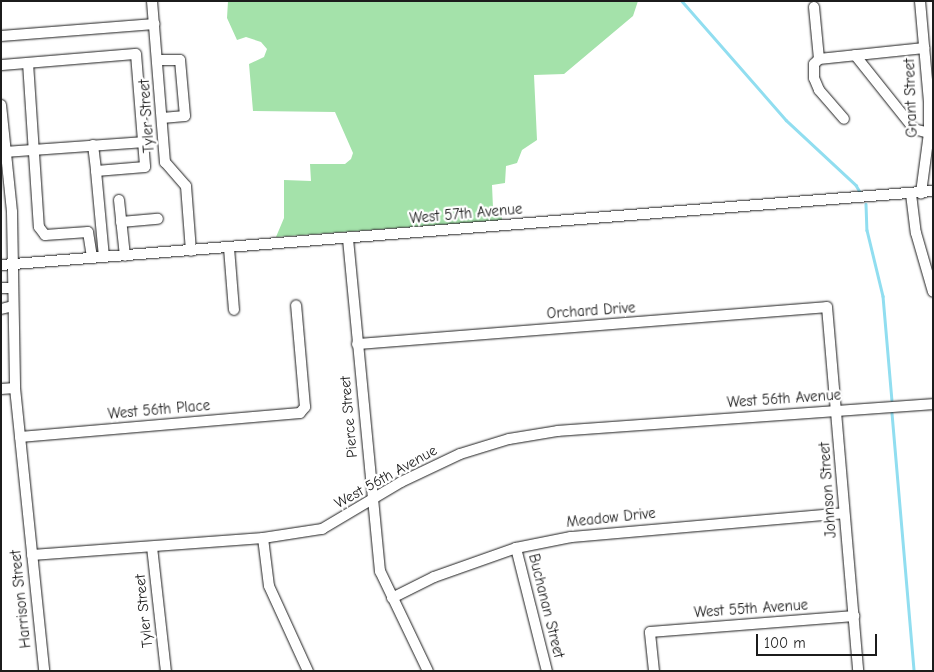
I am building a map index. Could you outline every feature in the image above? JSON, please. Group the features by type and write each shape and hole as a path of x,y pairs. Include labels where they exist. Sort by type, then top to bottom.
{"street":[{"name":"Tyler Street","path":"152,1 165,162 186,186 190,251"},
{"name":"Grant Street","path":"920,1 929,133 916,193 916,233 933,292"},
{"path":"814,7 819,58 814,72 818,90 844,118"},
{"path":"1,36 155,24"},
{"path":"819,58 924,48"},
{"path":"1,65 136,54 145,167 96,171"},
{"path":"855,55 914,129 929,133"},
{"path":"158,60 180,60 185,116 162,118"},
{"path":"28,63 41,232 50,235 101,231"},
{"name":"Harrison Street","path":"1,105 12,212 6,265 7,288 12,306 15,388 44,671"},
{"path":"6,152 144,142"},
{"path":"93,145 104,257"},
{"name":"West 57th Avenue","path":"6,265 933,191"},
{"path":"119,200 125,256"},
{"path":"121,222 158,219"},
{"path":"88,232 92,258"},
{"name":"Pierce Street","path":"348,238 380,571 428,671"},
{"path":"229,248 234,310"},
{"name":"West 56th Place","path":"20,437 300,413 305,407 296,305"},
{"path":"1,309 12,306"},
{"name":"Orchard Drive","path":"358,344 827,307"},
{"name":"Johnson Street","path":"827,307 838,410 844,513 858,671"},
{"path":"1,389 15,388"},
{"name":"West 56th Avenue","path":"32,555 263,538 322,529 401,482 460,454 509,439 558,431 933,404"},
{"name":"Meadow Drive","path":"392,598 434,578 516,548 605,532 844,513"},
{"path":"263,538 269,586 308,671"},
{"name":"Tyler Street","path":"152,547 166,671"},
{"name":"Buchanan Street","path":"516,548 547,671"},
{"name":"West 55th Avenue","path":"654,671 650,632 854,616"}],"green space":[{"path":"228,1 638,1 633,16 564,74 534,75 537,140 522,150 517,163 506,166 505,183 492,185 493,208 502,211 502,220 276,237 284,218 284,180 311,181 310,164 345,164 351,159 353,153 335,112 253,111 249,64 264,57 267,49 261,42 246,37 237,40 227,18"}],"waterway":[{"path":"682,1 786,120 856,185 860,192"},
{"path":"866,204 867,230 883,296 892,400"},
{"path":"892,413 914,671"}]}
